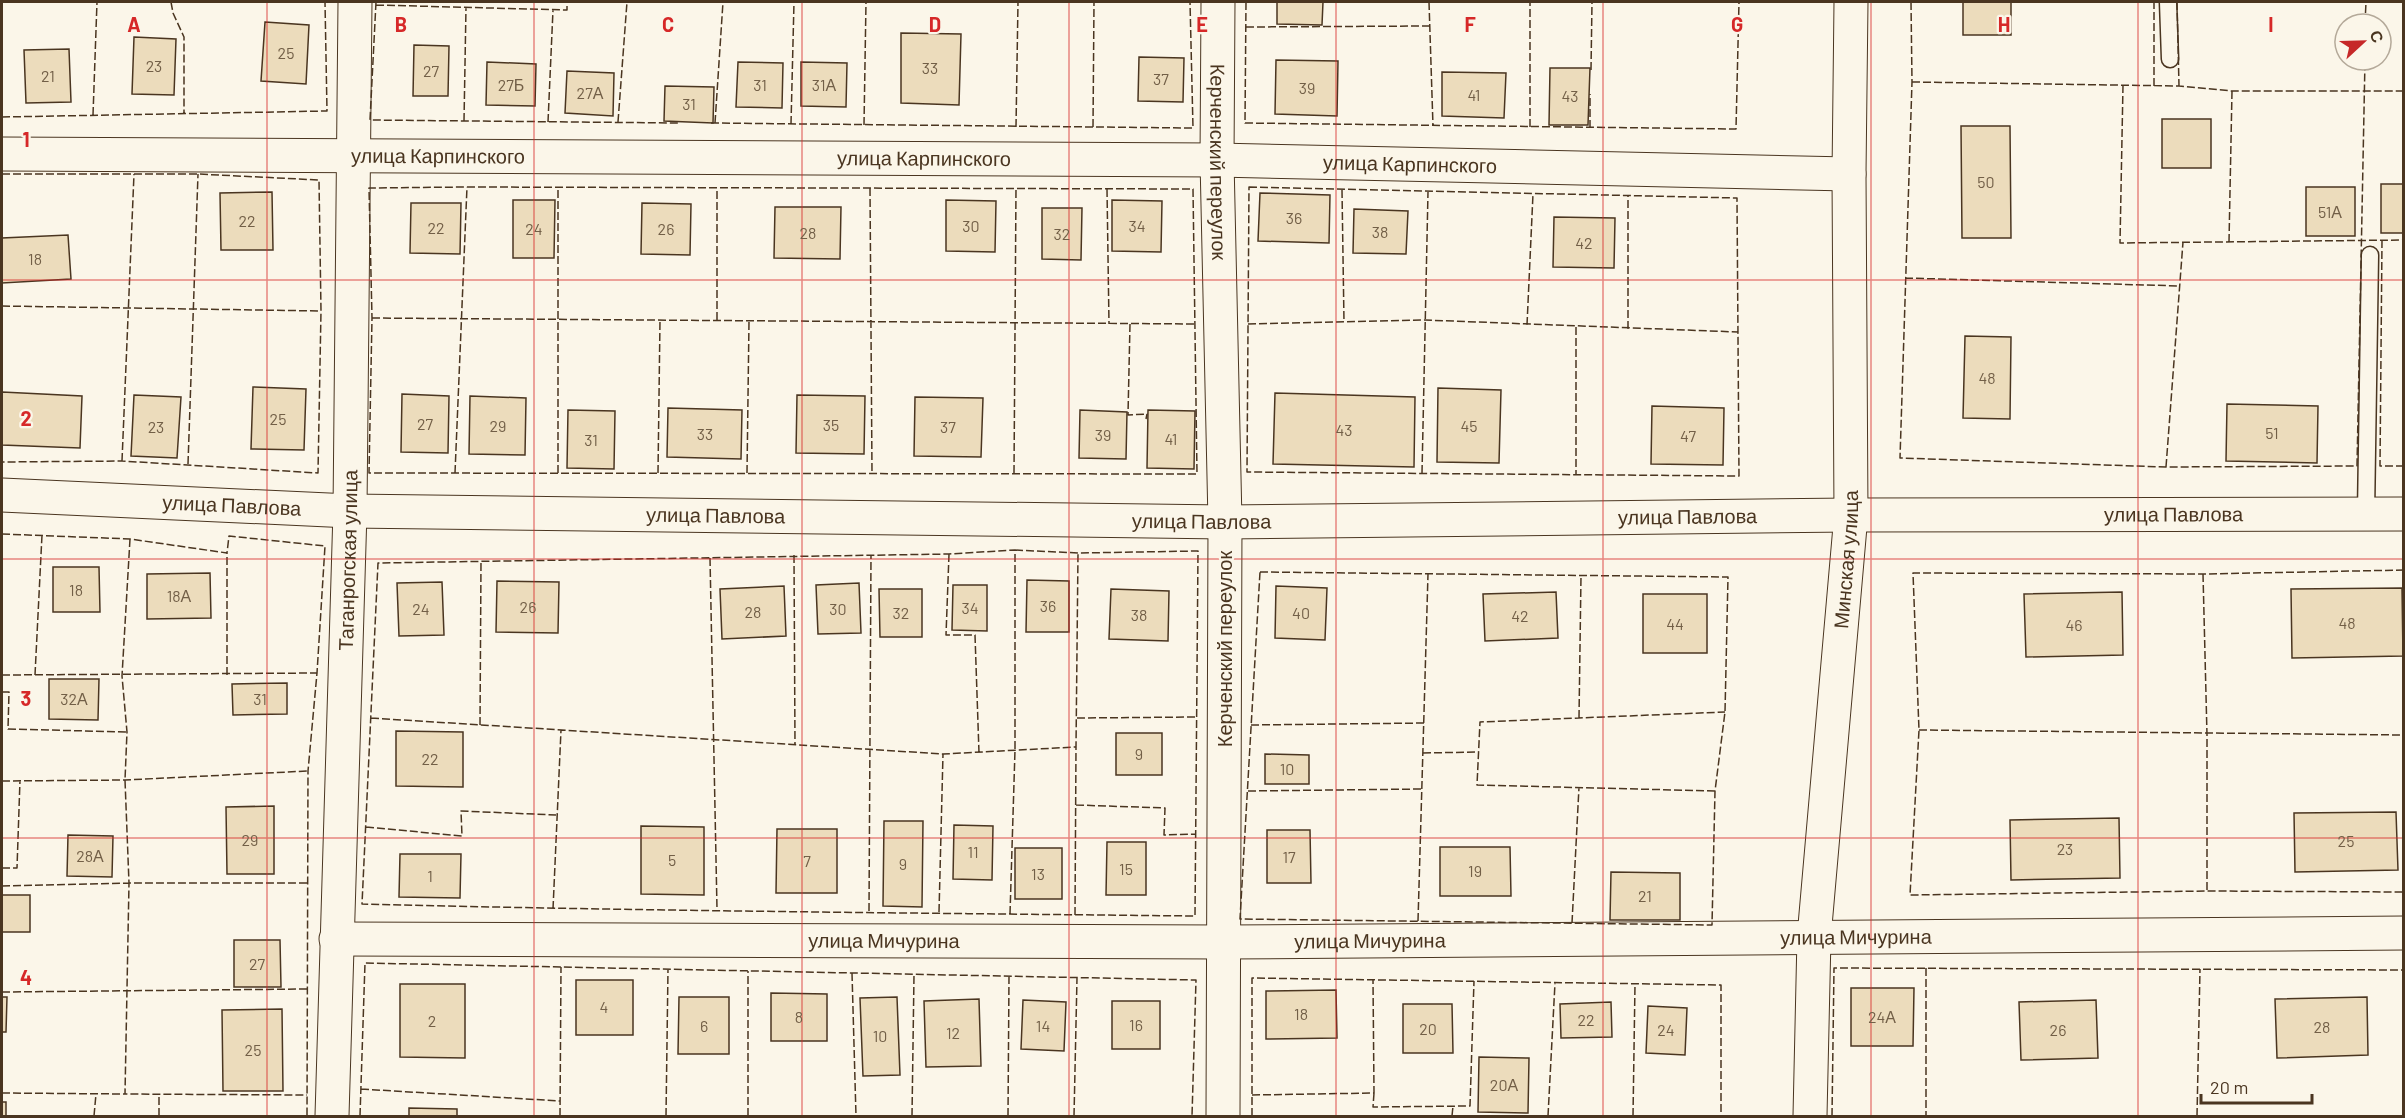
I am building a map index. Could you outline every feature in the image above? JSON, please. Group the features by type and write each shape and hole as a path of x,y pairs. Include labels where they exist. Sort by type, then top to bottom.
{"street":[{"name":"Таганрогская улица","path":"332,1116 350,511 355,2"},
{"name":"Керченский переулок","path":"1218,2 1217,160 1225,522 1223,1116"},
{"name":"Минская улица","path":"1810,1116 1814,937 1851,515 1849,174 1851,2"},
{"name":"улица Карпинского","path":"2,154 1217,160 1849,174"},
{"name":"улица Павлова","path":"2,495 350,511 1225,522 1851,515 2403,514"},
{"name":"улица Мичурина","path":"336,939 1224,942 2403,933"}],"lane":[{"path":"2168,2 2170,59"},
{"path":"2366,514 2370,255"}],"building":[{"path":"1277,2 1323,2 1322,25 1277,24"},
{"path":"1963,2 2011,2 2011,35 1963,35"},
{"path":"265,22 309,25 306,84 261,81"},
{"path":"901,33 961,34 959,105 901,103"},
{"path":"134,37 176,39 174,95 132,94"},
{"path":"414,45 449,46 448,96 413,96"},
{"path":"69,49 71,102 26,103 24,50"},
{"path":"1139,57 1184,58 1183,102 1138,101"},
{"path":"1276,60 1338,61 1337,116 1275,114"},
{"path":"487,62 536,64 535,106 486,105"},
{"path":"738,62 783,63 782,108 736,107"},
{"path":"801,62 847,63 846,107 801,106"},
{"path":"1550,68 1590,68 1588,125 1549,125"},
{"path":"567,71 614,73 613,116 565,113"},
{"path":"1442,72 1506,73 1504,118 1442,116"},
{"path":"665,86 714,87 713,123 664,121"},
{"path":"2162,119 2211,119 2211,168 2162,168"},
{"path":"1961,126 2010,126 2011,238 1962,238"},
{"path":"2381,184 2404,184 2404,233 2381,233"},
{"path":"2306,187 2355,187 2355,236 2306,236"},
{"path":"272,192 273,250 221,250 220,193"},
{"path":"1260,193 1330,195 1329,243 1258,241"},
{"path":"513,200 555,200 554,258 513,258"},
{"path":"946,200 996,201 995,252 946,251"},
{"path":"1112,200 1162,201 1161,252 1112,251"},
{"path":"411,203 461,203 460,254 410,253"},
{"path":"642,203 691,204 690,255 641,254"},
{"path":"775,207 841,207 840,259 774,258"},
{"path":"1042,208 1082,208 1081,260 1042,259"},
{"path":"1354,209 1408,211 1406,254 1353,253"},
{"path":"1554,217 1615,218 1614,268 1553,267"},
{"path":"68,235 71,279 2,283 2,238"},
{"path":"1965,336 2011,337 2010,419 1963,418"},
{"path":"253,387 306,389 304,450 251,449"},
{"path":"1438,388 1501,390 1499,463 1437,462"},
{"path":"2,392 82,396 80,448 2,445"},
{"path":"1275,393 1415,397 1414,467 1273,464"},
{"path":"402,394 449,396 448,453 401,452"},
{"path":"134,395 181,397 177,458 131,456"},
{"path":"797,395 865,396 864,454 796,453"},
{"path":"470,396 526,398 525,455 469,454"},
{"path":"915,397 983,398 981,457 914,456"},
{"path":"2227,404 2318,406 2317,463 2226,461"},
{"path":"1652,406 1724,408 1723,465 1651,464"},
{"path":"668,408 742,410 741,459 667,457"},
{"path":"568,410 615,411 614,469 567,468"},
{"path":"1080,410 1127,412 1126,459 1079,458"},
{"path":"1148,410 1195,411 1194,469 1147,468"},
{"path":"53,567 99,567 100,612 53,612"},
{"path":"210,573 211,618 147,619 147,574"},
{"path":"1027,580 1069,581 1069,632 1026,632"},
{"path":"497,581 559,582 558,633 496,632"},
{"path":"442,582 444,635 399,636 397,583"},
{"path":"859,583 861,633 818,634 816,585"},
{"path":"953,585 987,585 987,631 952,630"},
{"path":"784,586 786,636 722,639 720,589"},
{"path":"1276,586 1327,588 1325,640 1275,638"},
{"path":"2402,588 2403,656 2292,658 2291,589"},
{"path":"879,589 922,589 922,637 880,637"},
{"path":"1111,589 1169,591 1168,641 1109,639"},
{"path":"1556,592 1558,638 1485,641 1483,594"},
{"path":"2122,592 2123,655 2026,657 2024,594"},
{"path":"1643,594 1707,594 1707,653 1643,653"},
{"path":"49,679 99,679 98,720 49,719"},
{"path":"287,683 287,714 233,715 232,684"},
{"path":"396,731 463,732 463,787 396,786"},
{"path":"1116,733 1162,733 1162,775 1116,775"},
{"path":"1265,754 1309,755 1309,784 1265,784"},
{"path":"274,806 274,874 227,874 226,807"},
{"path":"2396,812 2398,870 2295,872 2294,813"},
{"path":"2119,818 2120,878 2011,880 2010,820"},
{"path":"884,821 923,821 922,907 883,906"},
{"path":"954,825 993,826 992,880 953,879"},
{"path":"641,826 704,827 704,895 641,894"},
{"path":"777,829 837,829 837,893 776,893"},
{"path":"1267,830 1310,830 1311,883 1267,883"},
{"path":"68,835 113,836 112,877 67,876"},
{"path":"1107,842 1146,842 1146,895 1106,895"},
{"path":"1440,847 1510,847 1511,896 1440,896"},
{"path":"1015,848 1062,848 1062,899 1015,899"},
{"path":"400,854 461,854 460,898 399,897"},
{"path":"1611,872 1680,873 1680,920 1610,920"},
{"path":"2,895 30,895 30,932 2,932"},
{"path":"234,940 280,940 281,987 234,987"},
{"path":"576,980 633,980 633,1035 576,1035"},
{"path":"400,984 465,984 465,1058 400,1057"},
{"path":"1851,988 1914,988 1913,1046 1851,1046"},
{"path":"1336,990 1337,1038 1266,1039 1266,991"},
{"path":"771,993 827,994 827,1041 771,1041"},
{"path":"2,997 7,997 6,1032 2,1032"},
{"path":"679,997 729,997 729,1054 678,1054"},
{"path":"897,997 900,1075 863,1076 860,998"},
{"path":"2367,997 2368,1055 2277,1058 2275,999"},
{"path":"979,999 981,1066 926,1067 924,1001"},
{"path":"1023,1000 1066,1002 1064,1051 1021,1049"},
{"path":"2096,1000 2098,1058 2021,1060 2019,1002"},
{"path":"1112,1001 1160,1001 1160,1049 1112,1049"},
{"path":"1611,1002 1612,1037 1561,1038 1560,1004"},
{"path":"1403,1004 1452,1004 1453,1053 1403,1053"},
{"path":"1648,1006 1687,1008 1685,1055 1646,1053"},
{"path":"282,1009 283,1091 223,1091 222,1010"},
{"path":"1479,1057 1529,1058 1528,1113 1478,1112"},
{"path":"2,1102 6,1102 6,1116 2,1116"},
{"path":"409,1108 457,1109 457,1116 409,1116"}],"fence":[{"path":"93,115 97,2"},
{"path":"171,2 173,13 184,37 184,113"},
{"path":"2,117 327,111 325,2"},
{"path":"376,2 370,120 678,123"},
{"path":"376,5 567,10 567,2"},
{"path":"618,122 627,2"},
{"path":"715,123 723,2"},
{"path":"791,124 794,2"},
{"path":"864,125 866,2"},
{"path":"1016,127 1018,2"},
{"path":"1093,127 1094,2"},
{"path":"711,123 1193,128 1190,2"},
{"path":"1246,2 1245,123 1736,129 1739,2"},
{"path":"1429,2 1433,126"},
{"path":"1530,2 1530,127"},
{"path":"1591,70 1592,2"},
{"path":"1911,2 1912,82 1900,458 2166,467 2357,466 2365,72"},
{"path":"2154,2 2154,86"},
{"path":"2177,2 2179,86"},
{"path":"2366,2 2366,12"},
{"path":"464,121 466,7"},
{"path":"548,122 553,10"},
{"path":"1246,27 1430,26"},
{"path":"1912,82 2179,86 2232,91 2404,91"},
{"path":"2123,85 2120,243 2404,240"},
{"path":"2229,242 2232,91"},
{"path":"1590,94 1590,128"},
{"path":"2,174 198,174 319,180 321,311 318,473 122,461 2,462"},
{"path":"122,461 134,174"},
{"path":"188,464 198,174"},
{"path":"467,187 1193,189 1197,474 369,473 372,318 369,188 467,187"},
{"path":"455,473 467,187"},
{"path":"558,187 558,473"},
{"path":"1249,187 1737,198 1739,476 1247,472 1249,187"},
{"path":"717,188 717,320"},
{"path":"870,188 872,473"},
{"path":"1014,473 1016,188"},
{"path":"1107,189 1109,324"},
{"path":"1342,190 1344,322"},
{"path":"1422,473 1428,192"},
{"path":"1527,325 1533,194"},
{"path":"1628,196 1628,329"},
{"path":"2382,240 2380,466 2404,466"},
{"path":"2166,467 2183,242"},
{"path":"1905,278 2180,286"},
{"path":"2,306 321,311"},
{"path":"372,318 1196,324"},
{"path":"658,473 660,320"},
{"path":"1248,324 1425,320 1738,332"},
{"path":"747,473 749,321"},
{"path":"1130,324 1128,415 1147,414 1146,419"},
{"path":"1576,327 1576,475"},
{"path":"2,534 130,539 227,553 229,536 325,546 308,771 307,1116"},
{"path":"35,675 42,535"},
{"path":"130,539 122,676 127,732 125,780 129,883 125,1094 307,1095"},
{"path":"1015,550 1078,553 1198,551 1195,916 362,904 378,563 949,554 1015,550"},
{"path":"1010,914 1015,750 1015,550"},
{"path":"227,553 227,675"},
{"path":"371,718 943,754 1076,747 1078,553"},
{"path":"949,554 946,635 975,635 979,753"},
{"path":"794,555 795,745"},
{"path":"869,911 871,555"},
{"path":"710,558 717,909"},
{"path":"480,725 481,561"},
{"path":"2404,570 2203,574 1913,573 1919,730 1910,895 2207,891 2404,892"},
{"path":"1260,572 1728,577 1725,712 1715,791 1712,925 1240,919 1260,572"},
{"path":"1418,921 1428,574"},
{"path":"2203,574 2207,735 2207,891"},
{"path":"1579,718 1581,576"},
{"path":"2,675 317,673"},
{"path":"2,692 9,692 8,729 127,732"},
{"path":"1715,791 1477,785 1480,722 1725,712"},
{"path":"1077,718 1198,717"},
{"path":"1251,725 1424,723"},
{"path":"553,909 561,730"},
{"path":"1919,730 2404,735"},
{"path":"1075,915 1076,747"},
{"path":"1423,753 1478,752"},
{"path":"939,912 943,754"},
{"path":"2,781 125,780 308,771"},
{"path":"2,868 17,868 20,780"},
{"path":"1572,923 1579,787"},
{"path":"1248,791 1422,789"},
{"path":"1076,805 1165,808 1164,835 1196,834"},
{"path":"366,827 462,836 461,811 556,815"},
{"path":"2,886 308,883"},
{"path":"360,1116 365,963 1196,980 1192,1116"},
{"path":"560,1116 561,967"},
{"path":"1832,1116 1834,968 2404,970"},
{"path":"1926,968 1926,1116"},
{"path":"666,1116 668,969"},
{"path":"2197,1116 2200,969"},
{"path":"748,971 748,1116"},
{"path":"852,973 856,1116"},
{"path":"912,1116 914,975"},
{"path":"1008,1116 1009,976"},
{"path":"1074,1116 1077,978"},
{"path":"1252,1116 1252,978 1721,985 1721,1116"},
{"path":"1252,1095 1374,1093 1373,980"},
{"path":"1374,1093 1373,1107 1470,1106 1474,981"},
{"path":"1548,1116 1555,983"},
{"path":"1633,1116 1635,984"},
{"path":"2,992 307,989"},
{"path":"361,1089 560,1101"},
{"path":"2,1093 125,1094"},
{"path":"94,1116 96,1094"},
{"path":"159,1094 159,1116"},
{"path":"1452,1116 1453,1106"}]}
